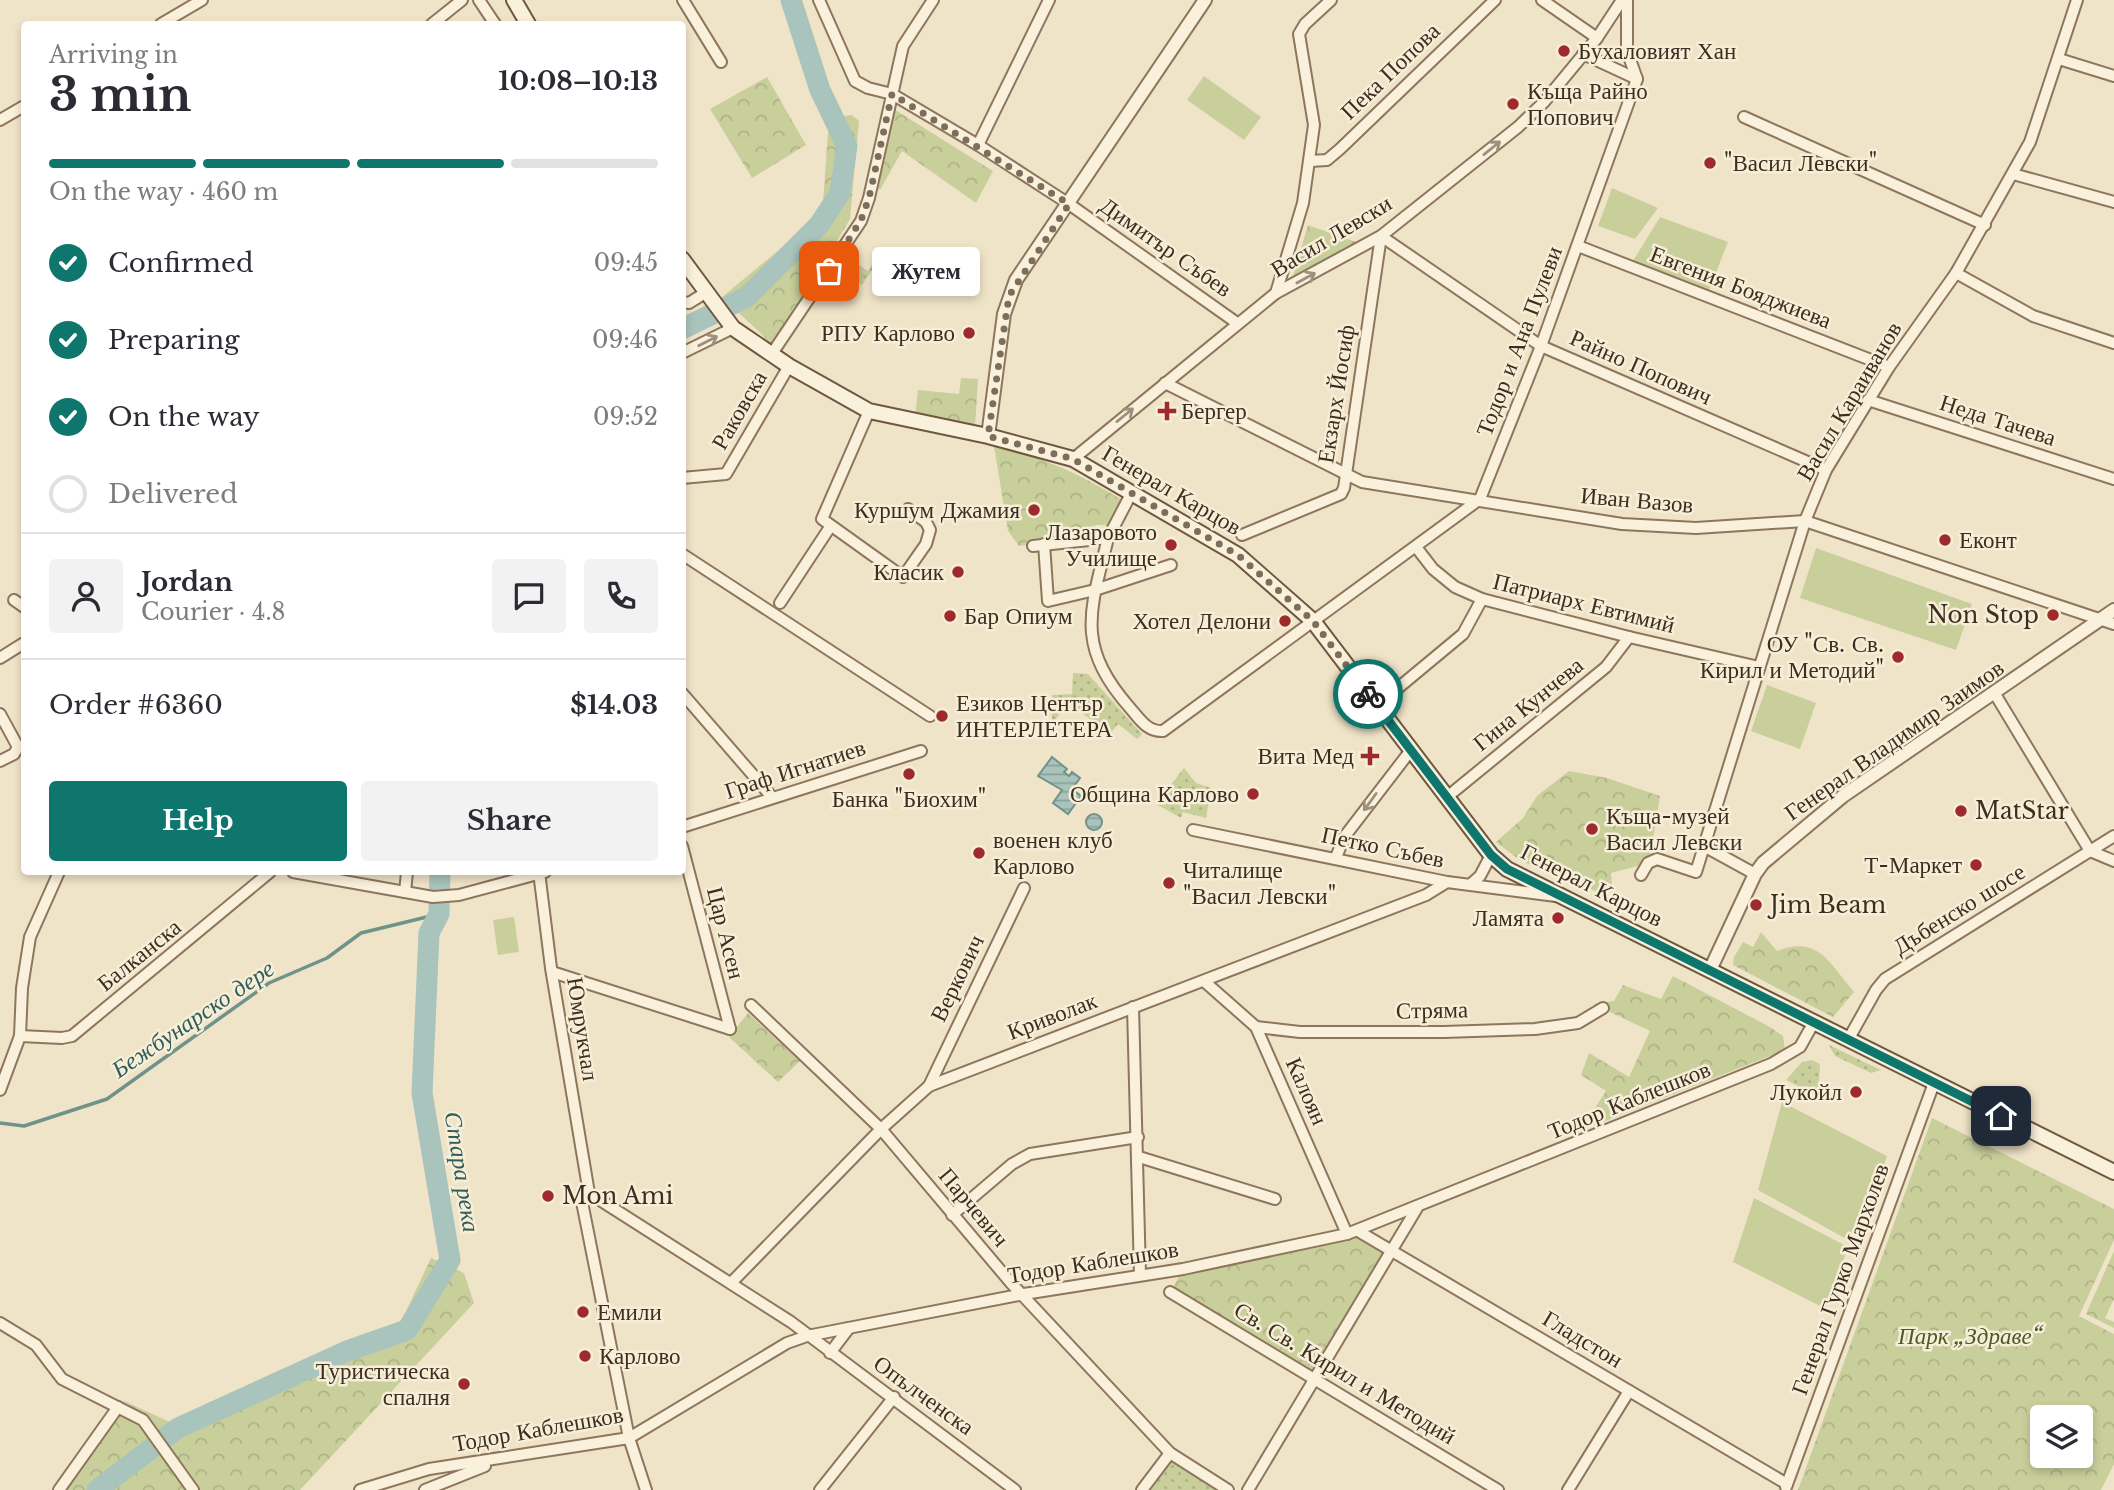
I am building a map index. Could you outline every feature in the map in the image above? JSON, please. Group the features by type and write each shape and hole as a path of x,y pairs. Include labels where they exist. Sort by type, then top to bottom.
{"main road":[{"path":"514,0 525,21"},
{"name":"Генерал Карцов","path":"686,265 733,328 789,366 869,411 988,436 1073,459 1238,555 1313,621 1491,855 1522,878 2114,1172"}],"street":[{"path":"167,21 202,0"},
{"path":"436,21 462,0"},
{"path":"479,0 493,21"},
{"path":"683,0 721,62"},
{"name":"Димитър Събев","path":"819,0 848,72 855,81 868,88 892,94 978,145 1069,204 1237,323"},
{"path":"771,355 861,220 869,198 903,46 933,0"},
{"path":"978,145 1049,0"},
{"path":"988,436 1009,296 1205,0"},
{"path":"1276,293 1303,204 1314,125 1299,34 1331,0"},
{"name":"Пека Попова","path":"1310,161 1327,160 1340,149 1495,0"},
{"path":"1542,0 1597,38"},
{"name":"Васил Левски","path":"1073,459 1276,293 1381,236 1518,127 1544,102 1584,54 1622,0"},
{"path":"1627,0 1627,51 1637,79"},
{"name":"Васил Караиванов","path":"1641,876 1648,863 1657,859 1696,872 1805,521 1826,470 1889,368 1956,273 2030,142 2077,0"},
{"path":"1584,54 1637,79"},
{"path":"2059,59 2114,76"},
{"name":"Тодор и Ана Пулеви","path":"1480,499 1541,346 1637,79"},
{"path":"0,120 21,108"},
{"path":"1744,117 1985,225"},
{"path":"2012,174 2114,202"},
{"name":"Райно Попович","path":"1381,236 1541,346 1826,470"},
{"name":"Екзарх Йосиф","path":"1242,535 1341,494 1381,236"},
{"name":"Евгения Бояджиева","path":"1578,246 1889,368"},
{"path":"1956,273 2032,316 2114,343"},
{"path":"686,303 705,293"},
{"path":"686,351 733,328"},
{"name":"Раковска","path":"686,478 726,474 789,366"},
{"name":"Иван Вазов","path":"1165,383 1345,476 1362,482 1622,524 1696,528 1805,521 2108,622"},
{"name":"Неда Тачева","path":"1868,400 2114,479"},
{"path":"869,411 822,519 903,577 926,544 930,530 926,522 908,509"},
{"path":"1132,492 1108,538 1091,605 1095,656 1106,681 1148,728 1155,732 1163,731 1480,499"},
{"path":"780,603 830,527"},
{"path":"1108,538 1039,545 1048,601 1095,590 1171,565"},
{"name":"Патриарх Евтимий","path":"1416,547 1433,569 1455,587 1482,599 1629,638 1759,667"},
{"path":"686,557 929,716"},
{"path":"1392,693 1463,634 1482,599"},
{"path":"14,600 21,605"},
{"name":"Генерал Владимир Заимов","path":"1710,970 1755,874 1786,843 1843,796 1994,694 2108,622 2114,610"},
{"name":"Гина Кунчева","path":"1447,797 1606,667 1629,638"},
{"path":"0,658 21,645"},
{"path":"1994,694 2090,851 2114,861"},
{"path":"686,698 772,797"},
{"path":"0,714 18,747 14,754 0,761"},
{"path":"1336,857 1345,836 1411,750"},
{"name":"Граф Игнатиев","path":"686,826 921,751"},
{"name":"Петко Събев","path":"1193,830 1336,857 1447,882 1565,898"},
{"name":"Дъбенско шосе","path":"1848,1040 1885,979 2114,836"},
{"path":"1704,846 1755,874"},
{"path":"1471,884 1480,876 1491,855"},
{"name":"Цар Асен","path":"552,972 730,1029 686,861"},
{"path":"0,1090 20,1036 22,988 30,937 58,875"},
{"name":"Балканска","path":"20,1036 72,1036 266,875"},
{"path":"405,892 407,875"},
{"path":"351,876 405,892 433,897 459,895 530,875"},
{"name":"Юмрукчал","path":"541,875 552,972 586,1198 629,1438 646,1490"},
{"name":"Криволак","path":"732,1282 881,1129 929,1086 1426,895 1447,882"},
{"name":"Веркович","path":"929,1086 1024,888"},
{"name":"Калоян","path":"1205,982 1256,1027 1353,1233"},
{"name":"Парчевич","path":"751,1005 881,1129 951,1215 1170,1453 1228,1490"},
{"path":"1133,1007 1140,1275"},
{"name":"Стряма","path":"1256,1027 1313,1032 1535,1028 1578,1023 1603,1008"},
{"name":"Тодор Каблешков","path":"360,1490 429,1469 497,1461 629,1438 787,1343 807,1336 1353,1233 1771,1064 1800,1047 1814,1023"},
{"name":"Генерал Гурко Мархолев","path":"1786,1487 1934,1083"},
{"path":"951,1215 1013,1164 1030,1154 1138,1137"},
{"path":"1139,1157 1275,1199"},
{"name":"Опълченска","path":"586,1198 732,1282 894,1397 1015,1490"},
{"path":"1248,1490 1417,1208"},
{"name":"Гладстон","path":"1353,1233 1393,1251 1786,1487"},
{"name":"Св. Св. Кирил и Методий","path":"1170,1293 1498,1490"},
{"path":"0,1323 36,1345 62,1379 143,1420 193,1490"},
{"path":"830,1353 849,1328"},
{"path":"1568,1490 1629,1391"},
{"path":"820,1490 894,1397"},
{"path":"59,1490 118,1408"},
{"path":"1142,1490 1170,1453"},
{"path":"425,1490 497,1461"}],"green space":[{"path":"1204,76 1261,117 1244,140 1187,100"},
{"path":"767,77 806,145 752,178 710,109"},
{"path":"889,106 993,171 976,203 902,151 880,190 872,185"},
{"path":"852,115 859,121 850,219 774,346 722,297 814,221 823,203 829,118"},
{"path":"1612,188 1658,208 1635,239 1598,226"},
{"path":"1660,217 1728,242 1709,290 1633,261"},
{"path":"1308,225 1365,245 1290,286"},
{"path":"877,256 880,258 862,285 842,272 851,260 868,271"},
{"path":"961,378 978,379 975,428 915,417 918,390 959,394"},
{"path":"994,446 1061,467 1122,500 1112,525 1095,525 1096,536 1019,546 1008,531"},
{"path":"1816,548 1972,604 1956,650 1800,598"},
{"path":"1073,673 1088,674 1142,734 1137,739 1118,724 1110,734 1068,703 1052,724 1052,695 1072,694"},
{"path":"1767,685 1816,703 1800,749 1751,731"},
{"path":"1184,768 1196,783 1211,788 1206,818 1183,812 1181,818 1156,804"},
{"path":"1569,771 1607,778 1660,796 1649,863 1611,873 1612,885 1603,894 1521,861 1496,842 1523,818 1537,796"},
{"path":"514,917 519,952 498,955 493,920"},
{"path":"1761,932 1777,951 1791,947 1813,949 1830,962 1854,992 1833,1017 1733,965 1734,957 1743,942 1753,947"},
{"path":"1673,976 1770,1027 1783,1036 1785,1050 1580,1131 1606,1091 1581,1075 1589,1053 1629,1077 1650,1031 1593,1004 1614,1001 1623,985 1661,999"},
{"path":"748,1013 800,1061 778,1082 729,1037"},
{"path":"1829,1045 1881,1070 1871,1073 1835,1056"},
{"path":"1812,1060 1820,1064 1818,1096 1786,1080 1802,1062"},
{"path":"1782,1102 1887,1156 1857,1245 1758,1190"},
{"name":"Парк „Здраве“","path":"1932,1118 2114,1209 2114,1240 2079,1316 2114,1334 2114,1464 2101,1490 1798,1490"},
{"path":"1754,1198 1848,1247 1826,1309 1733,1262"},
{"path":"1358,1231 1393,1251 1315,1379 1170,1293 1183,1269"},
{"path":"2114,1251 2114,1299 2105,1318 2114,1322 2114,1328 2086,1314"},
{"path":"431,1258 464,1273 474,1303 300,1490 66,1490 124,1401 170,1422 339,1344 399,1326"},
{"path":"1172,1460 1217,1490 1151,1490"}],"water":[{"path":"1052,757 1067,769 1064,772 1069,776 1072,772 1080,778 1072,789 1081,796 1068,814 1053,803 1062,790 1038,776"},
{"path":"1094,814 1100,816 1100,828 1094,830 1088,828 1086,822 1088,816"}],"waterway":[{"name":"Стара река","path":"686,327 747,297 819,225 840,193 847,146 820,90 791,0"},
{"name":"Стара река","path":"97,1490 178,1428 347,1351 407,1330 450,1260 422,1093 429,933 439,914 440,875"},
{"name":"Бежбунарско дере","path":"0,1123 24,1126 107,1099 269,983 327,958 361,933 439,914"}],"way so far":[{"path":"829,271 851,239 869,198 892,94 1069,204 1016,281 1009,296 1004,314 988,436 1073,459 1238,555 1313,621 1368,694"}],"place":[{"name":"Бухаловият Хан","path":"1564,51"},
{"name":"Къща Райно Попович","path":"1513,104"},
{"name":"\"Васил Левски\"","path":"1710,163"},
{"name":"Жутем","path":"829,271"},
{"name":"РПУ Карлово","path":"969,333"},
{"name":"Бергер","path":"1167,411"},
{"name":"Куршум Джамия","path":"1034,510"},
{"name":"Еконт","path":"1945,540"},
{"name":"Лазаровото Училище","path":"1171,545"},
{"name":"Класик","path":"958,572"},
{"name":"Non Stop","path":"2053,615"},
{"name":"Бар Опиум","path":"950,616"},
{"name":"Хотел Делони","path":"1285,621"},
{"name":"ОУ \"Св. Св. Кирил и Методий\"","path":"1898,657"},
{"name":"Езиков Център ИНТЕРЛЕТЕРА","path":"942,716"},
{"name":"Вита Мед","path":"1370,756"},
{"name":"Банка \"Биохим\"","path":"909,774"},
{"name":"Община Карлово","path":"1253,794"},
{"name":"MatStar","path":"1961,811"},
{"name":"Къща-музей Васил Левски","path":"1592,829"},
{"name":"военен клуб Карлово","path":"979,853"},
{"name":"Т-Маркет","path":"1976,865"},
{"name":"Читалище \"Васил Левски\"","path":"1169,883"},
{"name":"Jim Beam","path":"1756,905"},
{"name":"Ламята","path":"1558,918"},
{"name":"Лукойл","path":"1856,1092"},
{"name":"Mon Ami","path":"548,1196"},
{"name":"Емили","path":"583,1312"},
{"name":"Карлово","path":"585,1356"},
{"name":"Туристическа спалня","path":"464,1384"}],"route":[{"path":"1368,694 1491,855 1507,869 2001,1116"}]}
